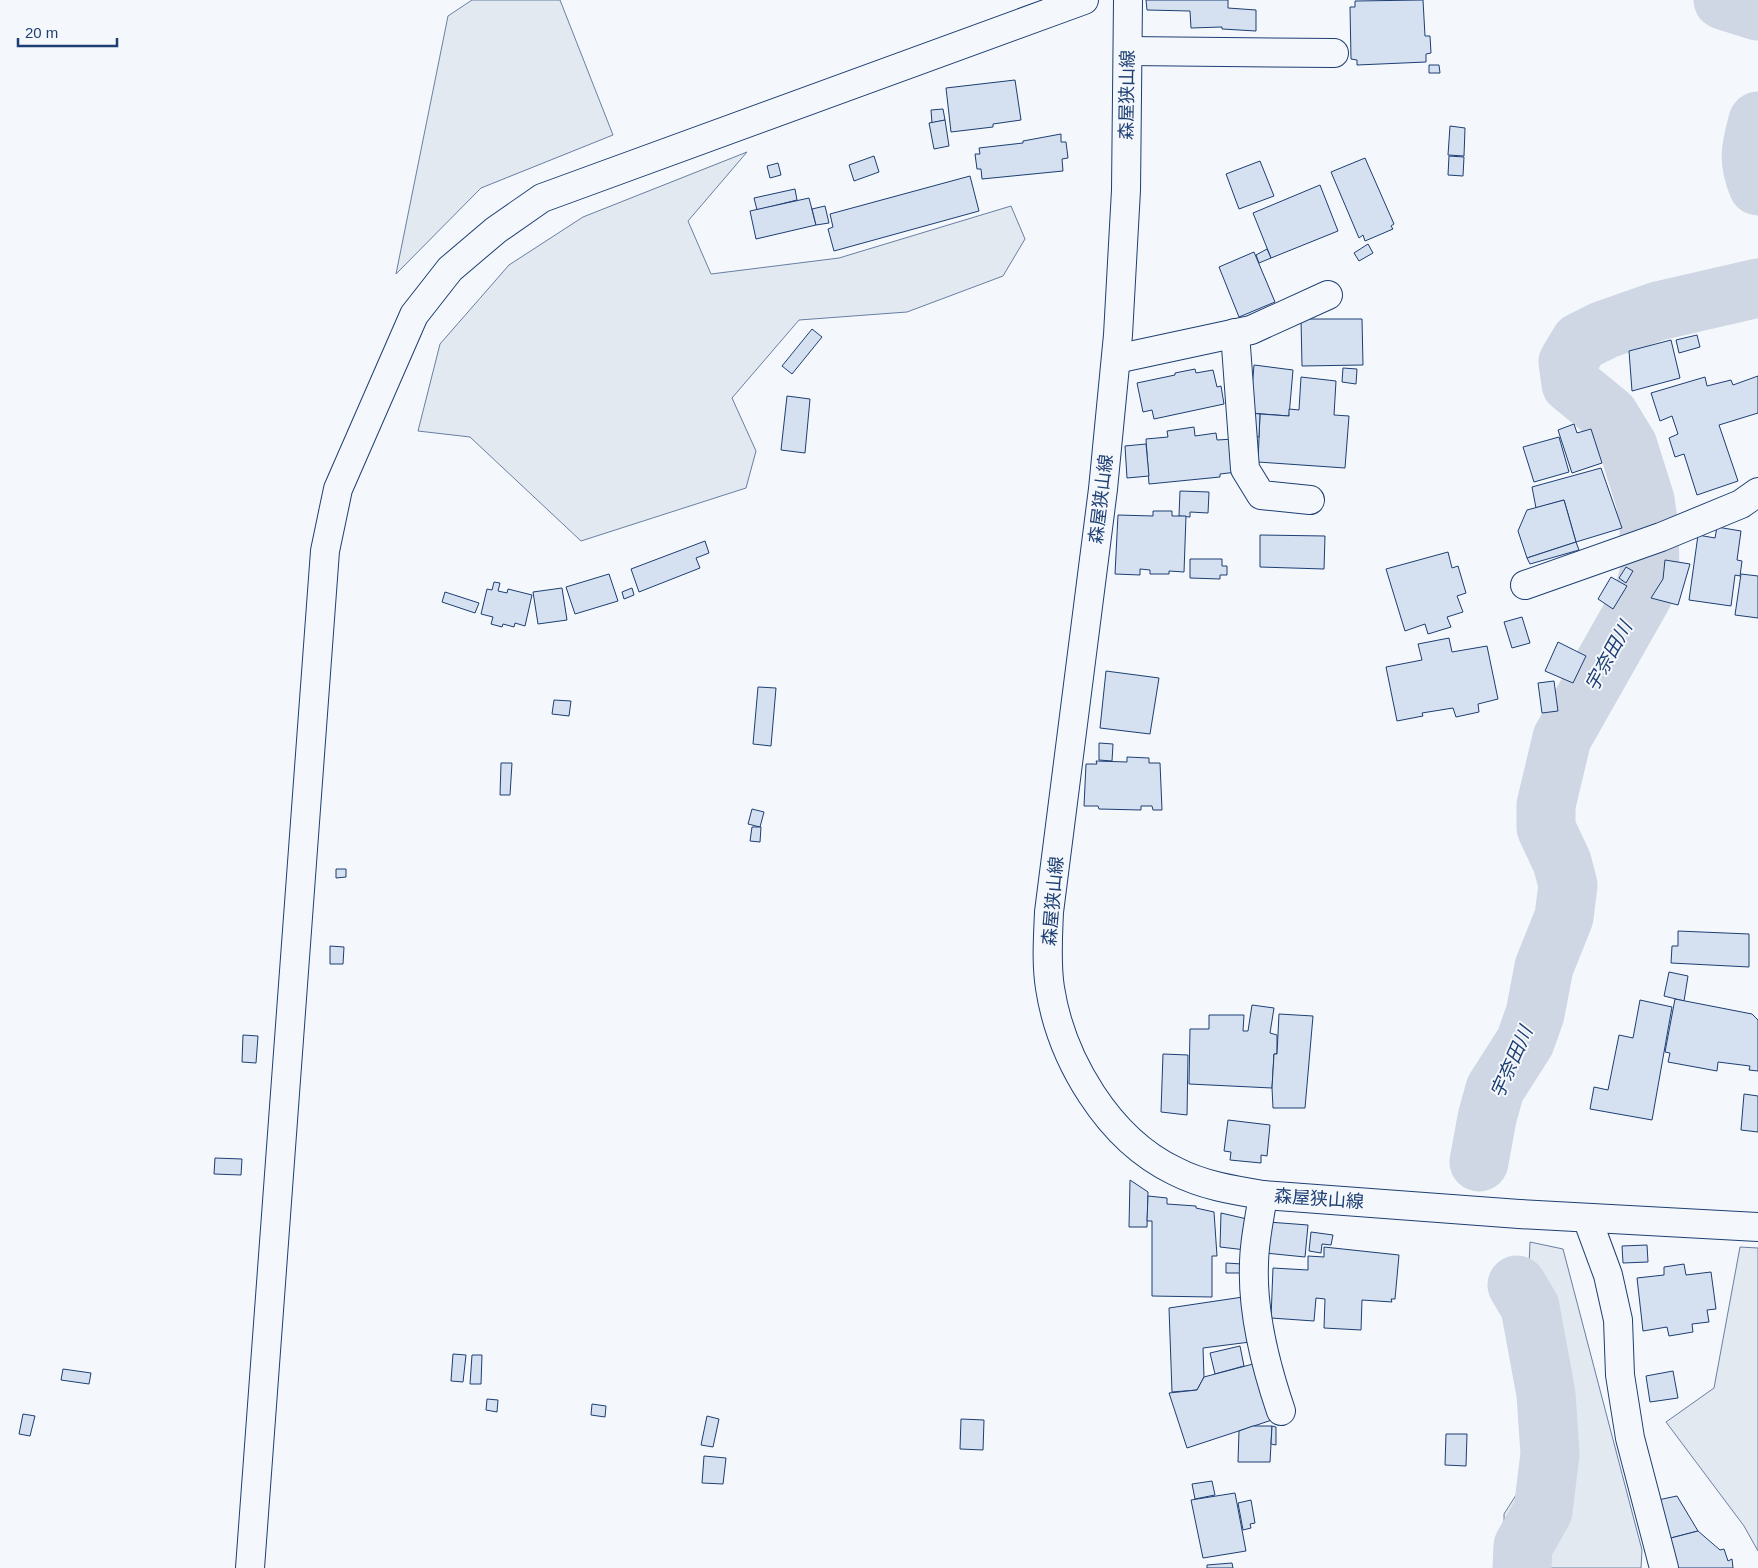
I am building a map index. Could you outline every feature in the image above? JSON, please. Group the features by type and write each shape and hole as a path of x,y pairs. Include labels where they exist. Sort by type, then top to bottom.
{"street":[{"path":"250,1568 325,550 338,488 414,315 450,269 496,230 542,198 1084,0"},
{"name":"森屋狭山線","path":"1128,0 1126,190 1116,358 1102,499 1049,912 1048,959 1050,988 1057,1018 1082,1078 1102,1108 1148,1156 1174,1171 1230,1190 1263,1195 1587,1218 1758,1227"},
{"path":"1128,51 1334,54"},
{"path":"1116,358 1251,330 1328,295"},
{"path":"1234,333 1245,469 1261,495 1310,500"},
{"path":"1525,584 1632,549 1741,504 1758,492"},
{"path":"1263,1195 1254,1262 1254,1292 1266,1363 1281,1411"},
{"path":"1587,1218 1608,1275 1618,1320 1620,1375 1630,1438 1664,1568"}],"shaded area":[{"path":"472,0 560,0 613,135 481,188 396,274 448,16"},
{"path":"747,152 688,221 711,274 839,258 1011,206 1025,239 1003,276 907,312 799,320 732,398 756,451 746,488 581,541 470,437 418,431 440,344 509,265 583,217"},
{"path":"1530,1242 1563,1249 1642,1550 1641,1568 1505,1568 1504,1514 1525,1481 1545,1427 1527,1310"},
{"path":"1740,1247 1758,1248 1758,1551 1744,1526 1666,1422 1714,1388"}],"building":[{"path":"1146,0 1228,0 1228,8 1256,10 1256,31 1222,29 1222,27 1191,28 1190,11 1147,10"},
{"path":"1423,0 1425,36 1430,36 1431,53 1426,54 1426,62 1357,65 1357,60 1351,59 1350,7 1355,7 1355,1"},
{"path":"1429,65 1439,65 1440,73 1429,73"},
{"path":"1015,80 1021,120 993,124 993,127 951,132 946,88"},
{"path":"943,109 945,120 932,123 931,110"},
{"path":"945,120 949,146 934,149 929,123"},
{"path":"1450,126 1465,128 1464,156 1448,155"},
{"path":"1061,134 1061,142 1066,142 1068,158 1062,159 1063,171 982,179 981,169 977,169 975,154 980,154 979,148 1023,143 1023,141"},
{"path":"874,156 879,172 854,181 849,165"},
{"path":"1449,156 1464,157 1463,176 1448,175"},
{"path":"1365,158 1394,224 1391,226 1393,229 1365,241 1363,235 1359,238 1331,172"},
{"path":"1260,161 1274,196 1239,209 1226,174"},
{"path":"778,163 781,175 770,178 767,166"},
{"path":"970,176 979,211 834,251 828,229 833,227 830,214"},
{"path":"1320,185 1338,231 1271,258 1253,213"},
{"path":"795,189 797,200 757,210 754,198"},
{"path":"809,198 816,225 756,239 750,211"},
{"path":"825,206 829,223 816,225 812,209"},
{"path":"1368,244 1373,253 1359,261 1354,253"},
{"path":"1267,249 1271,258 1259,263 1256,255"},
{"path":"1254,252 1275,302 1239,317 1219,267"},
{"path":"1301,319 1362,319 1363,365 1302,366"},
{"path":"812,329 822,337 792,374 782,366"},
{"path":"1697,335 1700,347 1679,353 1676,340"},
{"path":"1671,340 1680,378 1632,391 1629,351"},
{"path":"1254,365 1293,370 1289,416 1250,413"},
{"path":"1343,368 1357,369 1356,384 1342,382"},
{"path":"1195,369 1196,373 1213,370 1217,387 1221,386 1224,404 1154,419 1152,410 1143,412 1137,383"},
{"path":"1758,376 1758,413 1719,425 1738,481 1697,495 1684,454 1675,457 1669,438 1678,434 1672,416 1660,421 1651,393 1705,377 1707,386 1731,380 1733,385"},
{"path":"1301,377 1336,381 1334,415 1349,416 1345,468 1258,462 1260,414 1289,416 1289,409 1299,410"},
{"path":"787,396 810,399 805,453 781,450"},
{"path":"1250,413 1260,414 1259,437 1248,436"},
{"path":"1574,424 1577,433 1591,429 1602,463 1572,473 1558,430"},
{"path":"1194,427 1195,436 1216,433 1217,440 1234,439 1237,472 1220,474 1220,477 1149,484 1146,439 1168,437 1167,431"},
{"path":"1559,437 1569,472 1534,482 1523,447"},
{"path":"1146,444 1149,476 1127,478 1125,446"},
{"path":"1601,468 1622,528 1576,542 1564,500 1536,508 1532,487"},
{"path":"1180,491 1209,492 1208,513 1190,512 1190,517 1179,516"},
{"path":"1564,500 1576,542 1527,558 1518,531 1527,510"},
{"path":"1153,511 1172,511 1172,516 1186,516 1184,572 1169,571 1169,574 1150,574 1150,570 1140,569 1140,575 1115,574 1118,515 1153,516"},
{"path":"1717,527 1741,531 1737,560 1742,561 1740,576 1735,575 1731,606 1689,600 1698,535 1715,538"},
{"path":"1260,535 1325,536 1324,569 1260,567"},
{"path":"705,541 709,553 696,558 700,568 639,592 631,569"},
{"path":"1576,542 1579,550 1530,564 1527,558"},
{"path":"1448,552 1452,568 1458,566 1466,593 1457,596 1463,612 1447,617 1451,627 1428,634 1425,624 1405,631 1386,569"},
{"path":"1190,559 1222,559 1222,566 1227,566 1227,575 1220,575 1220,579 1190,578"},
{"path":"1665,560 1690,564 1678,605 1651,598 1663,579"},
{"path":"1626,567 1633,571 1626,583 1619,578"},
{"path":"609,574 618,601 575,614 566,587"},
{"path":"1741,574 1758,576 1758,618 1735,615"},
{"path":"1611,577 1627,586 1613,609 1598,599"},
{"path":"494,582 500,583 498,591 507,593 508,589 532,595 525,626 515,623 514,627 503,624 502,627 491,624 493,617 481,614 487,589 492,590"},
{"path":"562,588 567,620 538,624 533,592"},
{"path":"632,588 634,595 624,599 622,592"},
{"path":"445,592 479,603 475,613 442,602"},
{"path":"1522,617 1530,643 1512,648 1504,622"},
{"path":"1449,638 1452,652 1487,646 1498,699 1478,704 1479,712 1456,717 1453,708 1422,713 1423,716 1397,721 1386,667 1422,660 1418,644"},
{"path":"1558,642 1586,656 1573,683 1545,671"},
{"path":"1106,671 1159,678 1150,734 1100,728"},
{"path":"1554,681 1558,711 1542,713 1538,683"},
{"path":"758,687 776,688 771,746 753,744"},
{"path":"554,700 571,701 569,716 552,714"},
{"path":"1099,743 1113,744 1112,761 1099,760"},
{"path":"1127,757 1149,758 1149,763 1160,763 1162,810 1153,810 1152,806 1141,806 1141,810 1099,809 1098,806 1084,806 1086,764 1097,764 1096,761 1127,762"},
{"path":"501,763 512,763 510,795 500,795"},
{"path":"752,809 764,812 760,827 748,824"},
{"path":"752,827 761,827 760,842 750,841"},
{"path":"336,869 346,869 346,877 336,878"},
{"path":"1678,931 1749,934 1749,967 1671,963 1672,946 1678,946"},
{"path":"330,946 344,947 343,964 330,964"},
{"path":"1669,972 1688,976 1684,1001 1664,996"},
{"path":"1675,999 1752,1014 1758,1020 1758,1071 1749,1070 1750,1066 1718,1062 1717,1071 1668,1062 1670,1053 1665,1052"},
{"path":"1640,1000 1672,1007 1652,1120 1590,1109 1594,1087 1608,1090 1619,1035 1633,1038"},
{"path":"1252,1005 1274,1008 1270,1033 1277,1035 1277,1054 1274,1054 1272,1088 1189,1084 1190,1029 1209,1029 1209,1015 1244,1015 1243,1031 1248,1031"},
{"path":"1279,1014 1313,1016 1305,1108 1273,1108 1274,1054 1277,1054"},
{"path":"243,1035 258,1036 256,1063 242,1062"},
{"path":"1163,1054 1188,1055 1187,1115 1161,1112"},
{"path":"1744,1094 1758,1096 1758,1132 1741,1130"},
{"path":"1228,1120 1270,1125 1267,1156 1261,1155 1261,1163 1230,1160 1231,1152 1224,1151"},
{"path":"215,1158 242,1159 241,1175 214,1174"},
{"path":"1130,1180 1148,1192 1147,1227 1129,1227"},
{"path":"1148,1196 1167,1198 1167,1204 1196,1206 1196,1208 1214,1212 1217,1256 1212,1256 1212,1297 1152,1296 1152,1221 1147,1221"},
{"path":"1221,1213 1247,1219 1246,1250 1220,1247"},
{"path":"1268,1222 1308,1225 1305,1257 1265,1253"},
{"path":"1311,1232 1333,1235 1331,1245 1322,1244 1321,1253 1309,1251"},
{"path":"1647,1245 1648,1262 1623,1263 1622,1246"},
{"path":"1324,1247 1399,1255 1395,1299 1391,1299 1392,1302 1362,1300 1361,1330 1324,1328 1325,1299 1316,1298 1314,1321 1271,1318 1273,1268 1308,1270 1308,1256 1324,1257"},
{"path":"1226,1263 1242,1264 1242,1273 1226,1273"},
{"path":"1684,1264 1686,1275 1711,1272 1716,1309 1707,1310 1709,1322 1692,1324 1693,1332 1669,1336 1667,1327 1643,1331 1637,1278 1664,1275 1664,1267"},
{"path":"1243,1297 1250,1342 1203,1348 1204,1377 1197,1390 1172,1392 1169,1308"},
{"path":"1240,1346 1244,1366 1215,1374 1210,1353"},
{"path":"453,1354 466,1355 463,1382 451,1381"},
{"path":"472,1355 482,1355 481,1384 470,1384"},
{"path":"1253,1364 1272,1420 1187,1448 1169,1393 1197,1390 1204,1377"},
{"path":"63,1369 91,1373 89,1384 61,1380"},
{"path":"1673,1371 1678,1398 1650,1402 1646,1376"},
{"path":"487,1399 498,1400 497,1412 486,1410"},
{"path":"592,1404 606,1406 605,1417 591,1415"},
{"path":"23,1414 35,1416 30,1436 19,1434"},
{"path":"707,1416 719,1419 713,1447 701,1445"},
{"path":"961,1419 984,1420 983,1450 960,1449"},
{"path":"1253,1426 1272,1426 1270,1462 1238,1462 1239,1431"},
{"path":"1272,1426 1276,1427 1276,1445 1271,1444"},
{"path":"1446,1434 1467,1434 1466,1466 1445,1465"},
{"path":"704,1456 726,1458 723,1484 702,1483"},
{"path":"1212,1481 1215,1495 1195,1499 1192,1484"},
{"path":"1235,1493 1246,1551 1203,1558 1191,1500"},
{"path":"1677,1496 1698,1531 1667,1539 1653,1501"},
{"path":"1251,1500 1255,1523 1250,1524 1251,1528 1243,1530 1238,1503"},
{"path":"1698,1531 1720,1550 1724,1549 1728,1561 1732,1559 1733,1568 1674,1568 1667,1539"},
{"path":"1232,1563 1233,1568 1207,1568 1207,1565"}],"waterway":[{"name":"宇奈田川","path":"1723,0 1758,11"},
{"name":"宇奈田川","path":"1758,121 1751,153 1752,169 1758,186"},
{"name":"宇奈田川","path":"1479,1162 1487,1118 1495,1089 1525,1042 1535,1014 1544,967 1564,917 1568,885 1562,862 1546,828 1546,805 1562,738 1643,595 1650,571 1649,528 1645,500 1628,446 1609,415 1571,384 1568,362 1580,342 1604,330 1658,311 1758,288"},
{"name":"宇奈田川","path":"1517,1285 1530,1307 1546,1394 1550,1454 1543,1511 1523,1546 1522,1568"}]}
